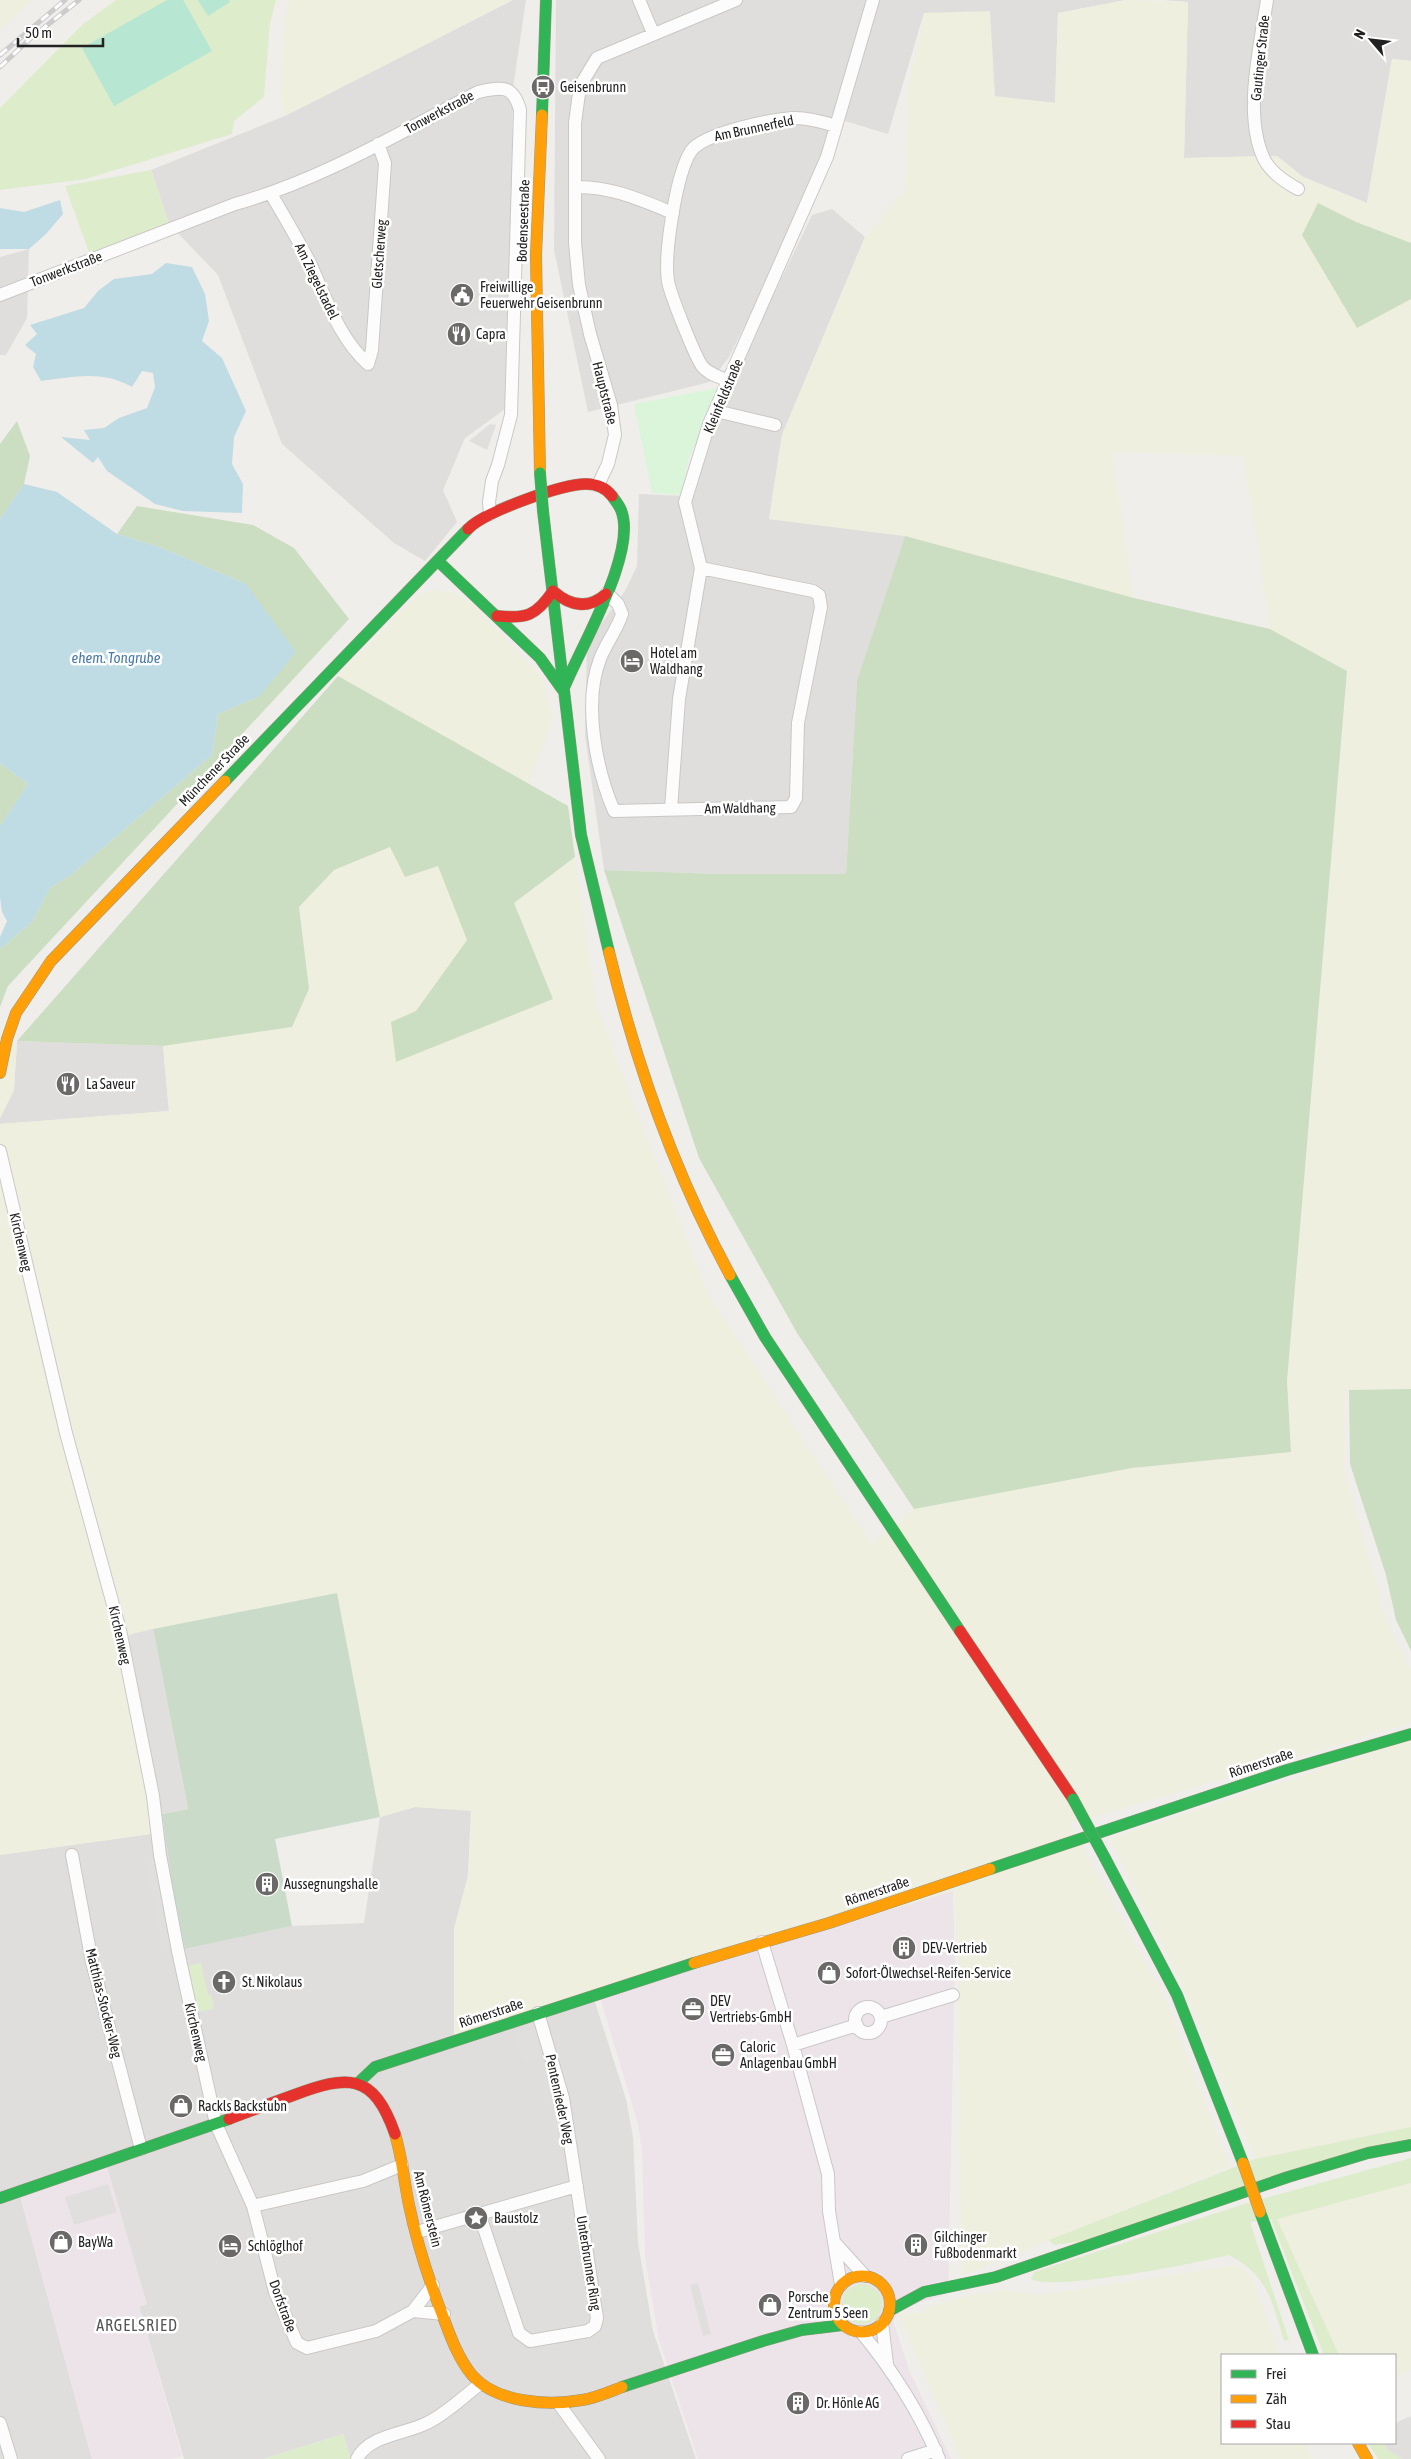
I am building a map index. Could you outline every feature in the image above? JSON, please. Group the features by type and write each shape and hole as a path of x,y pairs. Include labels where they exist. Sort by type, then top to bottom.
{"street":[{"name":"Bodenseestraße","path":"546,0 536,255 540,473 543,511 581,835 617,985 656,1111 705,1228 766,1337 893,1532 1073,1799 1105,1858 1177,1995 1244,2163 1312,2354"},
{"path":"640,0 653,33"},
{"name":"Hauptstraße","path":"598,485 608,464 615,435 612,405 590,334 579,285 575,243 575,123 580,86 598,58 653,33 736,0"},
{"name":"Kleinfeldstraße","path":"671,809 679,699 701,568 685,502 709,424 827,157 873,0"},
{"name":"Gautinger Straße","path":"1267,0 1256,81 1256,122 1264,158 1269,167 1282,180 1298,189"},
{"name":"Tonwerkstraße","path":"0,295 235,204 271,194 306,180 478,92 495,88 507,89 517,98 520,110 511,414 492,481 490,514"},
{"name":"Am Brunnerfeld","path":"729,381 716,376 703,367 668,282 668,259 673,213 686,162 692,150 700,143 714,135 733,130 795,118 836,126"},
{"name":"Gletscherweg","path":"368,364 372,350 385,163 378,144"},
{"path":"575,187 592,186 634,197 673,213"},
{"name":"Am Ziegelstadel","path":"271,194 309,262 331,312 354,352 368,364"},
{"path":"716,411 775,425"},
{"path":"490,514 576,484 598,485 606,488 616,499 622,513 624,530 621,551 607,593 576,658 563,691"},
{"name":"Münchener Straße","path":"0,1073 9,1027 24,996 51,961 474,524 490,514"},
{"path":"438,562 540,658 563,691"},
{"name":"Am Waldhang","path":"607,593 618,604 622,614 619,626 600,659 595,683 592,720 597,758 606,792 614,811 791,807 796,798 798,723 821,607 819,595 814,591 701,568"},
{"path":"497,616 518,619 530,616 538,612 553,591 565,601 577,606 589,606 599,602 607,593"},
{"name":"Kirchenweg","path":"0,1151 66,1433 120,1630 154,1796 160,1855 178,1951 216,2124"},
{"name":"Römerstraße","path":"357,2084 375,2068 639,1979 829,1923 1287,1770 1411,1734"},
{"name":"Matthias-Stocker-Weg","path":"72,1855 92,1962 141,2150"},
{"path":"762,1942 793,2045 828,2174 829,2211 841,2285 856,2277 865,2276 873,2278 884,2288 890,2303 889,2311 882,2323 876,2328 861,2332 887,2364 896,2382 909,2396 921,2417 938,2455 908,2459"},
{"path":"881,2017 953,1995"},
{"path":"865,2008 876,2010 881,2017 880,2025 870,2032 862,2031 856,2024 858,2012 865,2008"},
{"name":"Pentenrieder Weg","path":"538,2013 563,2098 577,2186"},
{"path":"793,2045 856,2024"},
{"path":"0,2198 216,2124 326,2083 342,2081 357,2084"},
{"name":"Am Römerstein","path":"357,2084 372,2094 389,2119 402,2165 409,2207 433,2285 466,2369 480,2384 498,2392 525,2399 559,2404 584,2400 730,2351 802,2330 843,2325 861,2332"},
{"name":"Dorfstraße","path":"216,2124 253,2206 275,2292 297,2343 301,2346 307,2348 376,2331 413,2311 433,2285"},
{"path":"889,2311 924,2292 996,2276 1288,2177 1368,2153 1411,2145"},
{"path":"253,2206 363,2181 402,2165"},
{"path":"417,2232 577,2186"},
{"name":"Unterbrunner Ring","path":"479,2213 519,2333 530,2341 588,2331 595,2326 597,2318 577,2186"},
{"path":"835,2243 865,2276"},
{"name":"Am Römerstein","path":"802,2330 834,2301 841,2285"},
{"path":"884,2288 924,2292"},
{"path":"834,2301 838,2319 843,2325"},
{"path":"413,2311 444,2314"},
{"path":"882,2323 887,2364"},
{"path":"358,2459 360,2452 371,2444 427,2424 480,2384"},
{"path":"559,2404 599,2459"},
{"path":"0,2424 11,2459"},
{"path":"1359,2444 1367,2459"}],"shaded area":[{"path":"513,0 526,0 513,88 508,407 465,438 443,490 457,522 425,561 394,543 282,444 218,275 169,224 151,170 285,116"},
{"path":"556,0 1126,0 1058,13 1055,103 995,97 924,13 888,134 835,118 798,219 729,357 710,382 588,412 554,250"},
{"path":"1163,0 1411,0 1411,61 1392,59 1367,203 1303,177 1277,156 1184,158 1188,2"},
{"path":"832,209 865,237 782,435 769,519 905,536 857,680 846,874 719,874 604,870 585,735 587,643 625,591 637,566 639,494 684,496 748,348 812,215"},
{"path":"29,249 27,318 6,355 0,355 0,257"},
{"path":"471,316 507,316 507,350 471,349"},
{"path":"490,424 496,425 487,450 469,441"},
{"path":"17,1041 163,1046 169,1111 0,1124 0,1118 14,1090"},
{"path":"153,1629 188,1809 162,1814 128,1635"},
{"path":"415,1807 471,1810 468,1876 454,1929 594,1999 626,2099 633,2137 638,2243 653,2331 696,2459 351,2459 343,2434 263,2459 184,2459 139,2306 147,2303 20,2196 92,2459 0,2459 0,1855 165,1832 175,1903 185,1949 292,1926 364,1923 380,1817"},
{"path":"154,1857 171,1949 163,1951 145,1858"},
{"path":"953,1890 955,1966 948,2293 899,2310 893,2321 910,2372 951,2459 698,2459 659,2340 645,2258 642,2152 638,2124 600,1997"},
{"path":"536,2029 543,2058 523,2063 516,2034"},
{"path":"106,2163 147,2304 139,2307 182,2456 171,2459 92,2459 20,2195"},
{"path":"108,2184 117,2212 74,2225 65,2197"},
{"path":"698,2283 711,2334 703,2336 690,2285"},
{"path":"1411,2416 1411,2459 1402,2459 1388,2450 1384,2444 1396,2444 1396,2423"}],"green space":[{"path":"0,0 33,0 0,30"},
{"path":"116,0 276,0 270,23 264,97 234,121 232,134 86,179 0,190 0,108 83,24"},
{"path":"167,0 183,0 212,51 114,106 82,48"},
{"path":"198,0 229,0 230,2 208,16"},
{"path":"289,0 513,0 285,116 281,101 280,78 284,25"},
{"path":"1126,0 1188,2 1184,158 1277,156 1303,177 1367,203 1392,59 1411,61 1411,1389 1345,1390 1344,1467 1386,1619 1411,1670 1411,1723 1070,1824 1166,2001 1230,2167 961,2276 959,1977 953,1891 600,1997 454,2047 454,1929 468,1876 471,1811 415,1807 380,1817 337,1593 188,1809 162,1814 165,1832 0,1855 0,1124 169,1111 163,1046 292,1027 309,989 299,907 334,870 390,847 438,865 467,940 416,1011 391,1022 553,999 514,903 575,857 596,1005 707,1292 871,1544 914,1509 1132,1468 1291,1452 1287,1381 1347,671 1270,629 1243,456 1112,452 1134,598 905,536 769,519 782,435 865,237 905,191 907,93 924,13 990,11 995,96 1055,103 1058,13"},
{"path":"151,170 169,224 90,255 65,186"},
{"path":"1318,203 1356,222 1411,243 1411,299 1357,328 1302,235"},
{"path":"722,387 689,458 681,495 652,493 634,404"},
{"path":"17,421 30,456 24,484 0,519 0,444"},
{"path":"137,506 253,525 294,548 349,619 8,986 0,1007 0,949 32,922 50,888 71,875 212,755 218,714 260,696 246,584 162,548 117,534"},
{"path":"905,536 1134,598 1270,629 1347,671 1287,1381 1291,1452 1132,1468 914,1509 797,1333 699,1158 604,870 719,874 846,874 857,680"},
{"path":"433,590 454,593 471,603 541,676 552,714 549,731 529,784 338,676 416,597"},
{"path":"338,676 568,806 575,857 514,903 553,999 396,1062 391,1022 416,1011 467,940 438,866 405,877 390,847 334,870 299,907 309,989 292,1027 163,1046 17,1041"},
{"path":"0,763 28,784 0,826"},
{"path":"17,1041 14,1090 0,1118 0,1053"},
{"path":"1411,1389 1411,1651 1396,1620 1386,1575 1350,1464 1349,1390"},
{"path":"337,1593 380,1817 275,1839 292,1926 185,1949 175,1903 162,1814 188,1809 153,1629"},
{"path":"1411,1740 1411,2127 1255,2159 1185,1991 1110,1838"},
{"path":"201,1963 208,1995 211,1995 214,2009 197,2012 188,1966"},
{"path":"1411,2127 1411,2142 1083,2241 1054,2245 1049,2240 1255,2159"},
{"path":"1411,2158 1411,2183 1277,2219 1339,2354 1324,2354 1271,2219 1250,2222 1289,2340 1284,2341 1272,2302 1260,2280 1252,2271 1228,2255 1158,2270 1094,2279 1043,2282 1031,2279 1034,2272 1244,2204"},
{"path":"1411,2183 1411,2370 1396,2378 1396,2354 1339,2354 1277,2219"},
{"path":"1238,2265 1252,2277 1280,2354 1221,2354 1221,2444 1308,2444 1312,2459 961,2459 898,2314 919,2313 932,2306 967,2296 1006,2290 1039,2295"},
{"path":"862,2284 876,2290 882,2304 876,2318 862,2324 848,2318 842,2304 848,2290"},
{"path":"343,2434 351,2459 263,2459"},
{"path":"1368,2444 1384,2444 1388,2450 1403,2459 1379,2459"}],"water":[{"path":"60,200 63,214 46,234 29,249 0,249 0,208 24,212"},
{"path":"166,263 192,267 205,294 209,321 202,341 222,358 246,411 234,437 232,464 243,484 242,513 183,511 155,504 107,471 98,457 93,463 61,437 90,440 84,430 104,428 119,418 147,408 155,387 153,373 142,371 132,387 109,378 88,376 41,381 33,367 36,354 25,345 37,334 30,325 84,308 98,291 114,279 152,274"},
{"name":"ehem. Tongrube","path":"24,484 57,492 117,534 162,548 246,584 296,652 260,696 218,714 212,755 71,875 50,888 32,922 0,949 0,937 7,921 2,912 0,897 0,826 28,784 0,763 0,519"}],"railway":[{"path":"0,55 65,0"},
{"path":"0,67 31,38 79,0"}],"traffic: fast":[{"path":"542,115 546,0"},
{"path":"540,473 543,511"},
{"path":"564,688 605,599 622,550 624,528 621,510 612,496"},
{"path":"543,511 581,835 609,952"},
{"path":"225,781 468,529"},
{"path":"438,561 540,658 562,689"},
{"path":"730,1275 765,1337 960,1631"},
{"path":"990,1869 1287,1770 1411,1734"},
{"path":"1073,1799 1105,1858"},
{"path":"1105,1858 1177,1995 1243,2163"},
{"path":"357,2084 375,2067 694,1963"},
{"path":"0,2198 229,2119"},
{"path":"889,2311 924,2292 996,2277 1288,2177 1368,2153 1411,2145"},
{"path":"1260,2212 1313,2354"},
{"path":"622,2387 802,2330 843,2325"}],"traffic: slow":[{"path":"540,473 536,255 542,115"},
{"path":"0,1073 7,1039 16,1013 51,961 225,781"},
{"path":"609,952 632,1036 659,1118 692,1198 730,1275"},
{"path":"694,1963 829,1923 990,1869"},
{"path":"395,2134 412,2218 426,2269 453,2342 466,2368 472,2375 495,2392 508,2397 539,2402 554,2403 587,2399 622,2387"},
{"path":"1243,2163 1260,2212"},
{"path":"862,2276 873,2278 882,2284 888,2293 890,2304 888,2315 882,2324 873,2330 862,2332 851,2330 842,2324 836,2315 834,2304 836,2293 842,2284 851,2278 862,2276"},
{"path":"1359,2444 1367,2459"}],"traffic: jam":[{"path":"468,529 477,522 506,507 575,485 590,484 597,486 612,496"},
{"path":"553,591 566,600 579,604 593,602 606,594"},
{"path":"497,616 516,617 530,614 541,606 553,591"},
{"path":"960,1631 1073,1799"},
{"path":"229,2119 313,2088 344,2082 368,2089 378,2099 387,2114 395,2134"}],"place":[{"name":"Geisenbrunn","path":"543,87"},
{"name":"Freiwillige Feuerwehr Geisenbrunn","path":"462,295"},
{"name":"Capra","path":"459,334"},
{"name":"Hotel am Waldhang","path":"632,661"},
{"name":"La Saveur","path":"68,1084"},
{"name":"Aussegnungshalle","path":"267,1884"},
{"name":"DEV-Vertrieb","path":"904,1948"},
{"name":"Sofort-Ölwechsel-Reifen-Service","path":"829,1973"},
{"name":"St. Nikolaus","path":"224,1982"},
{"name":"DEV Vertriebs-GmbH","path":"693,2009"},
{"name":"Caloric Anlagenbau GmbH","path":"723,2055"},
{"name":"Rackls Backstubn","path":"181,2106"},
{"name":"Baustolz","path":"476,2218"},
{"name":"BayWa","path":"61,2242"},
{"name":"Gilchinger Fußbodenmarkt","path":"916,2245"},
{"name":"Schlöglhof","path":"230,2246"},
{"name":"Porsche Zentrum 5 Seen","path":"770,2305"},
{"name":"Dr. Hönle AG","path":"798,2403"}],"district":[{"name":"ARGELSRIED","path":"137,2325"}]}
